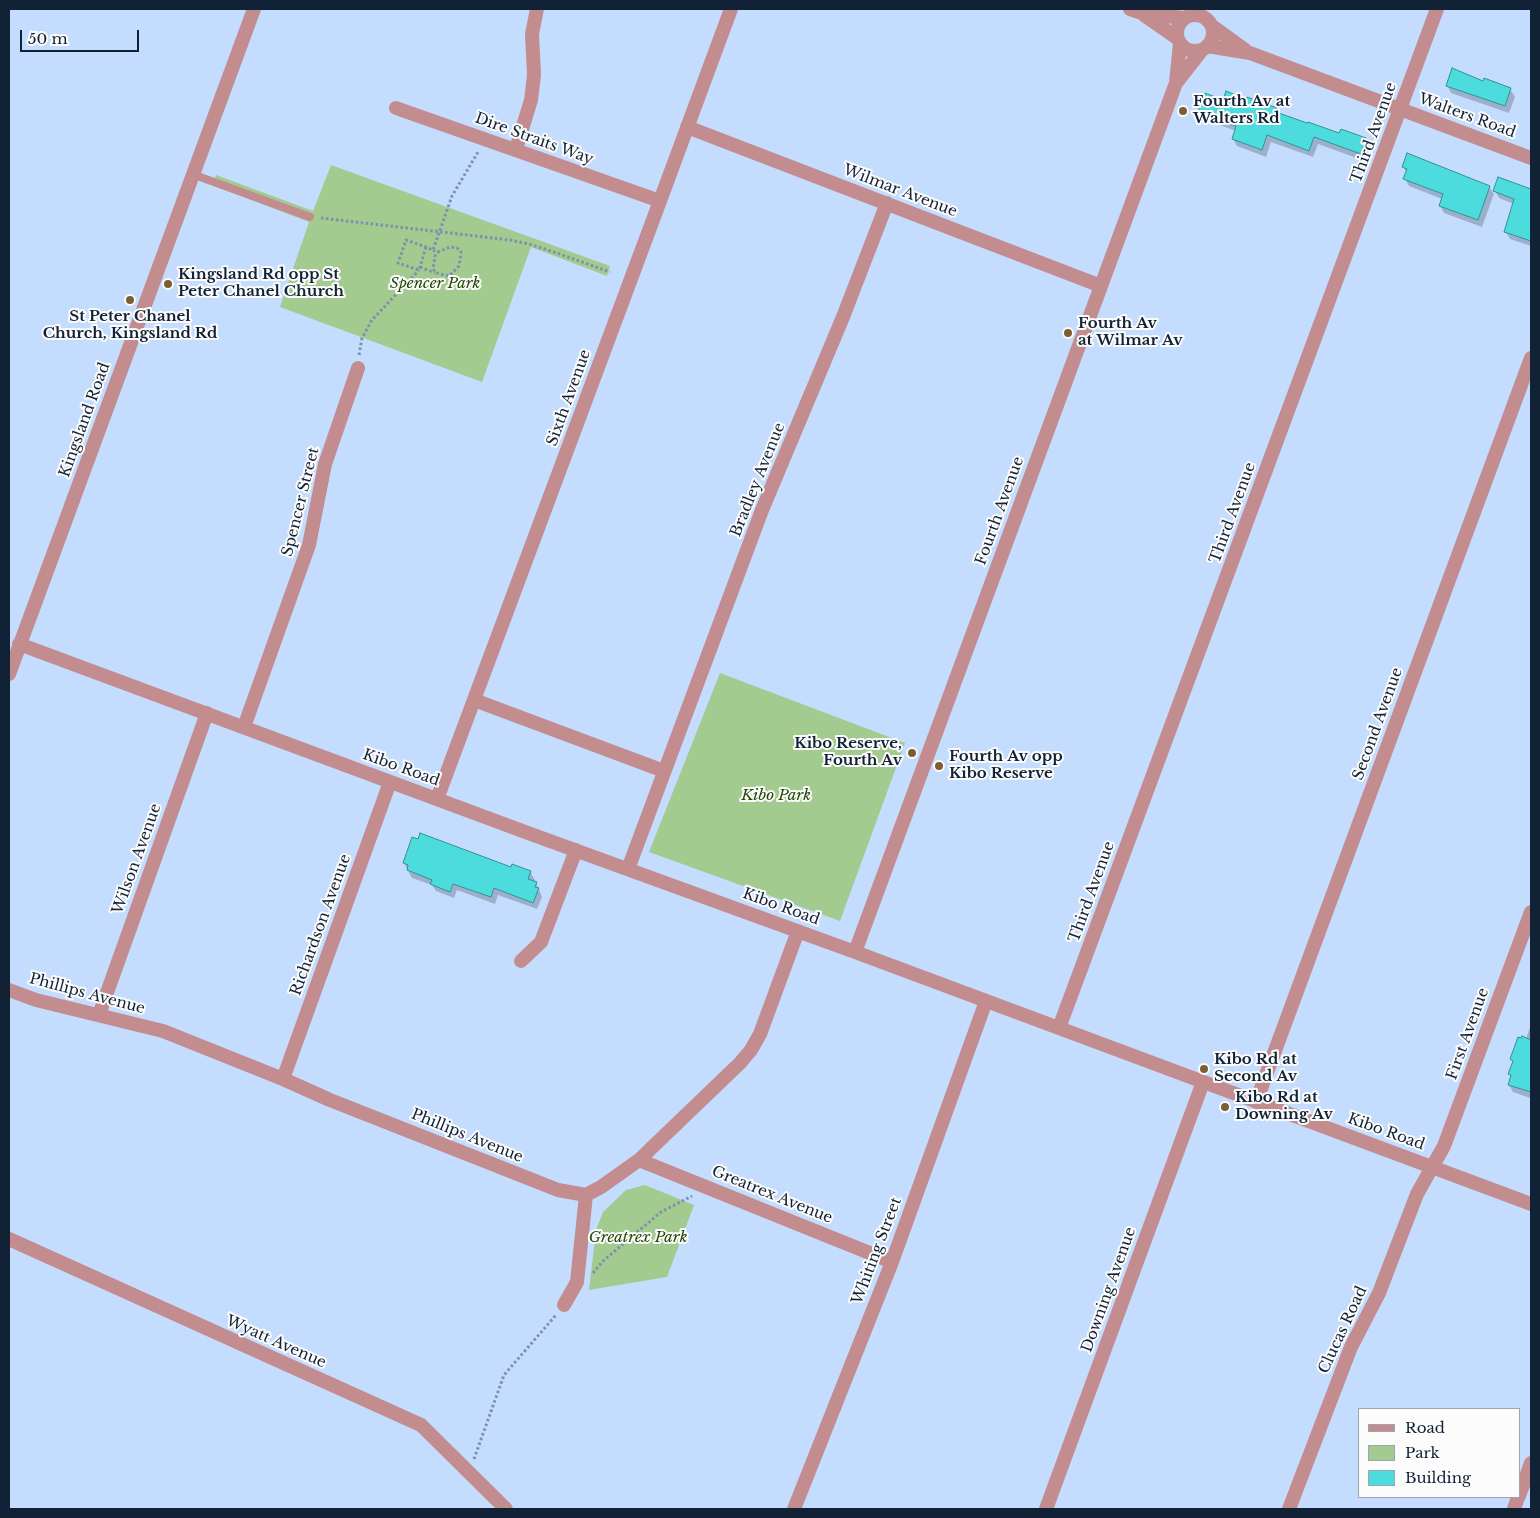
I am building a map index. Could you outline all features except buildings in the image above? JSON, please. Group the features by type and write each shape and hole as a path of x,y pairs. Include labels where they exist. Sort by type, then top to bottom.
{"street":[{"name":"Kingsland Road","path":"9,674 254,9"},
{"path":"516,150 531,100 534,75 532,34 537,9"},
{"name":"Sixth Avenue","path":"437,798 730,9"},
{"path":"1134,10 1190,50 1204,48 1213,37 1211,25 1212,9"},
{"name":"Third Avenue","path":"1059,1028 1437,9"},
{"path":"1134,10 1202,16 1211,25"},
{"path":"1179,41 1178,27 1189,14"},
{"name":"Walters Road","path":"1211,25 1250,53"},
{"name":"Fourth Avenue","path":"855,952 1176,83 1179,41"},
{"name":"Walters Road","path":"1204,48 1250,53 1531,158"},
{"name":"Fourth Avenue","path":"1176,83 1204,48"},
{"name":"Dire Straits Way","path":"396,108 486,138 660,201"},
{"name":"Wilmar Avenue","path":"687,127 1101,286"},
{"name":"Bradley Avenue","path":"628,869 762,510 847,308 887,203"},
{"name":"Second Avenue","path":"1256,1102 1531,358"},
{"name":"Spencer Street","path":"244,727 309,545 325,464 358,368"},
{"name":"Kibo Road","path":"19,644 855,952 1531,1204"},
{"path":"474,700 664,771"},
{"name":"Wilson Avenue","path":"99,1015 207,713"},
{"name":"Richardson Avenue","path":"282,1079 390,782"},
{"path":"521,961 541,942 576,850"},
{"name":"First Avenue","path":"1432,1166 1444,1146 1531,912"},
{"path":"564,1305 577,1282 586,1195 601,1187 639,1160 740,1063 751,1050 760,1034 798,931"},
{"name":"Phillips Avenue","path":"9,990 36,1000 163,1031 330,1100 558,1190 586,1195"},
{"name":"Whiting Street","path":"794,1509 892,1262 986,1001"},
{"name":"Downing Avenue","path":"1046,1509 1203,1082"},
{"name":"Greatrex Avenue","path":"639,1160 892,1262"},
{"name":"Clucas Road","path":"1289,1509 1351,1347 1379,1292 1417,1194 1432,1166"},
{"name":"Wyatt Avenue","path":"9,1239 421,1425 506,1509"},
{"path":"1520,1493 1531,1463"}],"lane":[{"path":"192,174 310,217"}],"path":[{"path":"436,273 433,269 436,251 452,196 486,138"},
{"path":"310,217 510,240 529,244 610,272"},
{"path":"406,240 436,251 450,247 457,248 461,252 459,266 449,276 398,263 406,240"},
{"path":"358,368 362,338 372,320 419,268 426,247"}],"green space":[{"name":"Spencer Park","path":"331,165 610,266 607,276 531,247 482,382 280,307 309,222 212,185 216,175 313,211"},
{"name":"Kibo Park","path":"720,673 905,743 840,921 649,852"},
{"name":"Greatrex Park","path":"645,1185 694,1205 667,1277 589,1290 596,1230 603,1212 626,1190"}],"place":[{"name":"Fourth Av at Walters Rd","path":"1183,111"},
{"name":"Kingsland Rd opp St Peter Chanel Church","path":"168,284"},
{"name":"St Peter Chanel Church, Kingsland Rd","path":"130,300"},
{"name":"Fourth Av at Wilmar Av","path":"1068,333"},
{"name":"Kibo Reserve, Fourth Av","path":"912,753"},
{"name":"Fourth Av opp Kibo Reserve","path":"939,766"},
{"name":"Kibo Rd at Second Av","path":"1204,1069"},
{"name":"Kibo Rd at Downing Av","path":"1225,1107"}]}
